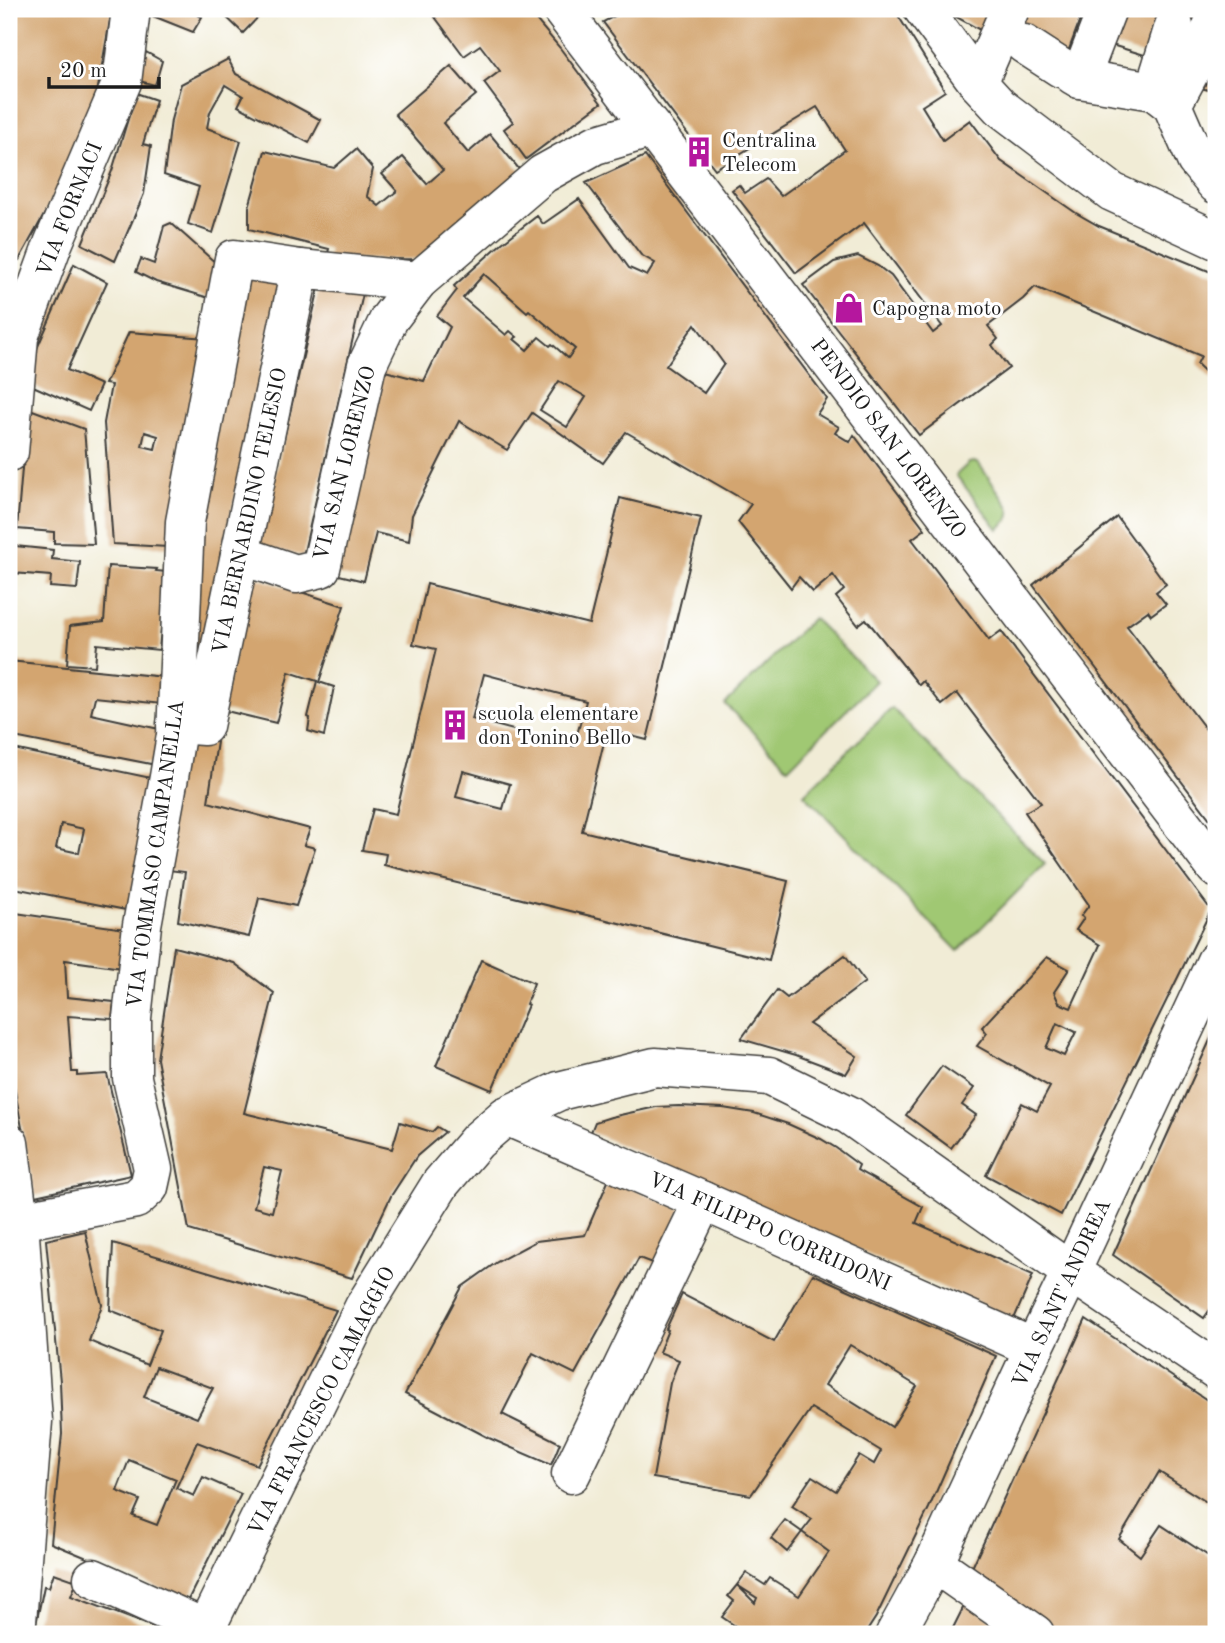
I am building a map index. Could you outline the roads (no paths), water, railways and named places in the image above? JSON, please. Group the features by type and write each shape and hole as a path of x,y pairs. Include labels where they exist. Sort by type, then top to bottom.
{"street":[{"name":"VIA FORNACI","path":"9,452 19,337 53,244 122,82 131,9"},
{"name":"PENDIO SAN LORENZO","path":"561,9 1216,867"},
{"path":"923,9 978,83 1000,107 1112,192 1216,240"},
{"path":"1072,74 1107,9"},
{"path":"1163,98 1208,38 1216,15"},
{"path":"1163,98 1174,26"},
{"path":"978,83 1011,30 1072,74 1163,98 1210,158"},
{"name":"VIA SAN LORENZO","path":"240,555 296,574 321,568 367,365 389,319 418,281 543,174 595,145 652,128"},
{"name":"VIA TOMMASO CAMPANELLA","path":"19,1221 136,1199 149,1187 153,1169 132,1078 132,1018 142,925 176,724 185,522 234,260 300,269"},
{"path":"300,269 418,281"},
{"name":"VIA BERNARDINO TELESIO","path":"176,724 204,726 300,269"},
{"name":"VIA SANT'ANDREA","path":"900,1630 1072,1272 1216,961"},
{"name":"VIA FRANCESCO CAMAGGIO","path":"205,1632 365,1307 441,1183 477,1141 506,1116 559,1091 655,1067 769,1076 849,1115 1216,1370"},
{"name":"VIA FILIPPO CORRIDONI","path":"506,1116 1034,1348"},
{"path":"9,1143 19,1221 33,1421 14,1589 16,1634"},
{"path":"572,1474 704,1201"},
{"path":"934,1563 1035,1634"},
{"path":"93,1578 205,1632"}],"place":[{"name":"Centralina Telecom","path":"699,152"},
{"name":"Capogna moto","path":"849,308"},
{"name":"scuola elementare don Tonino Bello","path":"455,725"}]}
